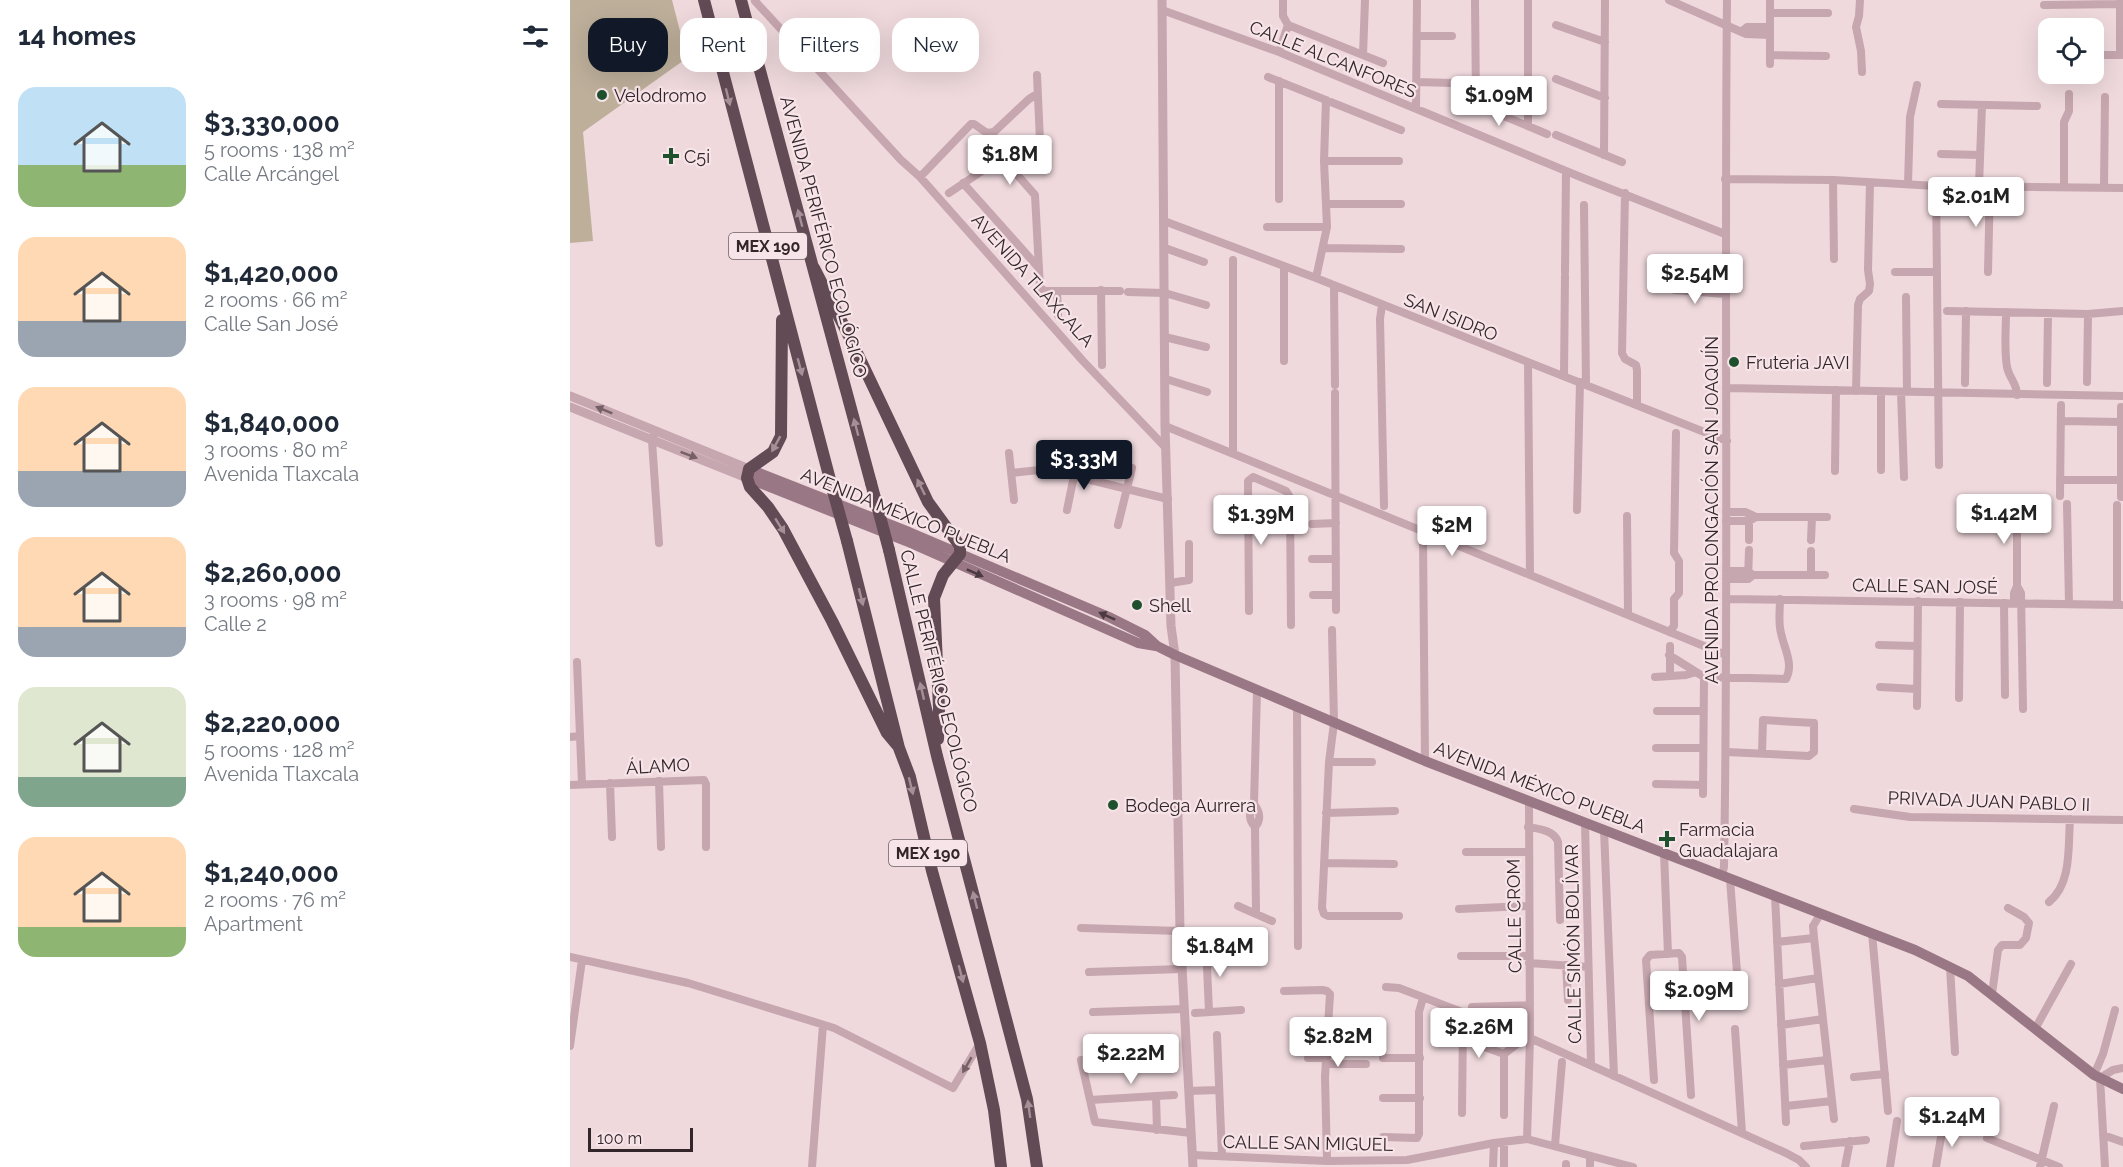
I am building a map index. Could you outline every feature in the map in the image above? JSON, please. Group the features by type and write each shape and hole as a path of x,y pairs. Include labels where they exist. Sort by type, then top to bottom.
{"highway":[{"name":"MEX 190","path":"704,0 899,748 910,777 932,871 980,1042 994,1110 1002,1167"},
{"name":"AVENIDA PERIFÉRICO ECOLÓGICO","path":"741,0 871,483"},
{"path":"814,268 928,502 960,546 956,559 942,575 934,598 939,708 937,756"},
{"path":"782,303 781,436 773,452 748,473 750,487 783,529 832,621 887,733 899,748"},
{"name":"CALLE PERIFÉRICO ECOLÓGICO","path":"871,483 937,756 1027,1099 1037,1167"}],"main road":[{"name":"AVENIDA MÉXICO PUEBLA","path":"748,473 906,542 956,559 1138,644 1157,646 1257,691 1425,761 1915,950 1968,976 2097,1076 2123,1089"}],"street":[{"path":"1283,0 1283,16 1288,25 1383,63"},
{"path":"1363,55 1365,0"},
{"path":"1416,108 1417,0"},
{"path":"1475,0 1476,102 1480,106 1547,134"},
{"path":"1528,0 1528,125"},
{"path":"1604,155 1605,0"},
{"path":"1669,0 1742,31 1747,27 1770,31"},
{"name":"AVENIDA PROLONGACIÓN SAN JOAQUÍN","path":"1727,0 1725,179 1727,678 1724,867 1739,999"},
{"path":"1770,0 1770,64"},
{"path":"1860,0 1856,27 1862,51 1862,72"},
{"name":"AVENIDA TLAXCALA","path":"754,1 901,160 920,177 1083,360 1166,448"},
{"path":"2044,5 2120,2 2121,55 2104,55"},
{"path":"1162,5 1165,426 1171,626 1175,655 1181,969 1193,1091 1191,1133 1193,1167"},
{"name":"CALLE ALCANFORES","path":"1162,5 1725,234"},
{"path":"1770,13 1828,13"},
{"path":"1279,52 1288,25"},
{"path":"1556,25 1605,42"},
{"path":"1417,36 1452,36"},
{"path":"1770,55 1826,56"},
{"path":"1037,75 1041,163"},
{"path":"1268,77 1401,130"},
{"path":"1556,79 1605,98"},
{"path":"1279,81 1280,199"},
{"path":"1416,82 1453,83"},
{"path":"1908,184 1910,117 1917,85"},
{"path":"920,177 971,124 987,133 994,132 1037,94"},
{"path":"2064,186 2064,122 2069,111 2069,94"},
{"path":"2104,187 2105,97"},
{"path":"1316,278 1327,227 1324,161 1326,100"},
{"path":"1941,104 2037,106"},
{"path":"1979,186 1982,105"},
{"path":"1556,135 1622,162"},
{"path":"1941,154 1980,154"},
{"path":"949,193 1001,159 1035,195 1040,288 1030,300"},
{"path":"1324,161 1399,161"},
{"path":"1564,376 1566,171"},
{"path":"1725,179 1833,180 1936,186 2123,188"},
{"path":"1833,180 1834,259"},
{"path":"963,183 1038,267"},
{"path":"1856,391 1858,305 1860,299 1869,291 1870,284 1868,270 1870,183"},
{"path":"1988,272 1990,185"},
{"path":"1936,186 1939,465"},
{"path":"1625,193 1622,352 1625,359 1636,365 1637,405"},
{"path":"1326,204 1401,204"},
{"path":"1577,510 1583,384 1584,205"},
{"name":"SAN ISIDRO","path":"1164,221 1316,278 1727,441"},
{"path":"1267,227 1327,227"},
{"path":"1165,248 1204,262"},
{"path":"1323,248 1401,249"},
{"path":"1233,260 1233,453"},
{"path":"1284,266 1284,361"},
{"path":"1895,272 1936,272"},
{"path":"1334,286 1336,610"},
{"path":"1040,288 1045,291 1101,290 1165,293 1206,305"},
{"path":"1101,290 1102,365"},
{"path":"1675,290 1725,294"},
{"path":"1057,291 1058,315"},
{"path":"1904,477 1906,297"},
{"path":"1382,305 1380,319 1384,506"},
{"path":"1947,311 2088,314 2123,312"},
{"path":"1965,383 1966,311"},
{"path":"2006,312 2007,366 2013,395"},
{"path":"2047,383 2048,313"},
{"path":"2087,382 2088,314"},
{"path":"1165,337 1206,348"},
{"path":"1528,363 1530,575"},
{"path":"1166,379 1207,392"},
{"path":"1725,388 2123,396"},
{"path":"1835,471 1836,390"},
{"path":"1881,392 1881,470"},
{"path":"570,396 637,429"},
{"path":"2060,496 2061,405"},
{"path":"570,406 637,429"},
{"path":"2121,408 2121,497"},
{"path":"2061,421 2121,422"},
{"path":"1165,426 1726,655"},
{"name":"AVENIDA MÉXICO PUEBLA","path":"637,429 655,431 748,473"},
{"name":"AVENIDA MÉXICO PUEBLA","path":"637,429 652,441 748,473"},
{"path":"655,431 652,441 659,543"},
{"path":"1669,632 1674,626 1674,599 1679,593 1679,561 1674,553 1676,433"},
{"path":"1009,453 1014,500"},
{"path":"1067,510 1077,461"},
{"path":"1118,525 1131,468"},
{"path":"1268,483 1272,469"},
{"path":"1012,472 1040,470 1168,499"},
{"path":"1249,611 1248,481 1252,477 1286,491 1290,497 1291,626"},
{"path":"2061,480 2121,480"},
{"path":"2017,503 2017,586 2014,593 2018,603 2023,709"},
{"path":"2067,504 2069,604"},
{"path":"2116,505 2120,605"},
{"path":"1726,512 1751,517"},
{"path":"1626,614 1628,611 1627,516"},
{"path":"1749,540 1751,517"},
{"path":"1726,521 1751,517 1827,517"},
{"path":"1811,540 1812,517"},
{"path":"1312,524 1336,523"},
{"path":"1423,540 1425,761"},
{"path":"1170,583 1189,579 1189,544"},
{"path":"1749,550 1750,575"},
{"path":"1811,552 1811,575"},
{"path":"1312,559 1336,559"},
{"path":"1726,575 1825,575"},
{"path":"1313,595 1336,596"},
{"name":"CALLE SAN JOSÉ","path":"1726,599 2120,605"},
{"path":"1669,655 1704,677 1786,679 1788,650 1780,632 1780,600"},
{"path":"1917,706 1918,601"},
{"path":"1959,698 1960,602"},
{"path":"2004,603 2005,695"},
{"path":"1332,630 1334,723 1329,762 1322,908 1324,914 1328,916 1399,916"},
{"path":"1879,645 1917,646"},
{"path":"1670,646 1670,676"},
{"path":"577,662 574,685 580,736 582,784"},
{"path":"1655,677 1696,672"},
{"path":"1703,795 1704,677"},
{"path":"1880,687 1917,689"},
{"path":"1256,913 1255,826 1260,816 1254,804 1257,691"},
{"path":"1297,707 1298,946"},
{"path":"1657,711 1703,711"},
{"path":"1726,752 1812,755 1814,723 1762,720 1762,753"},
{"path":"570,737 580,736"},
{"path":"1656,748 1703,748"},
{"path":"1329,762 1372,762"},
{"name":"ÁLAMO","path":"570,785 704,780 706,784 706,847"},
{"path":"659,781 661,847"},
{"path":"610,783 612,837"},
{"path":"1656,784 1703,785"},
{"name":"CALLE CROM","path":"1527,1139 1530,1005 1529,801"},
{"name":"PRIVADA JUAN PABLO II","path":"1854,809 1910,817 2123,820"},
{"path":"1326,813 1395,812"},
{"path":"2049,902 2058,895 2064,881 2070,819"},
{"name":"CALLE SIMÓN BOLÍVAR","path":"1585,823 1591,1065"},
{"path":"1528,827 1556,836 1560,920"},
{"path":"1604,830 1614,1076"},
{"path":"1466,852 1528,852"},
{"path":"1664,853 1668,954"},
{"path":"1324,863 1394,864"},
{"path":"1775,896 1786,1122"},
{"path":"1238,906 1272,921"},
{"path":"1459,909 1528,906"},
{"path":"1992,994 1998,950 2002,945 2020,945 2026,938 2028,923 2024,917 2008,908"},
{"path":"1821,913 1814,926 1814,938 1834,1119"},
{"path":"1081,928 1180,934 1238,954"},
{"path":"1872,933 1888,1110"},
{"path":"1777,942 1814,938"},
{"path":"1206,944 1209,1012"},
{"path":"1654,1080 1646,960 1650,955 1679,953 1682,957 1691,1095"},
{"path":"1461,956 1529,959 1588,967"},
{"path":"570,957 688,983 834,1028 953,1088 980,1042"},
{"path":"570,1046 582,960"},
{"path":"2035,1029 2071,964"},
{"path":"1566,965 1568,1000"},
{"path":"1950,967 1955,1052"},
{"path":"1089,972 1181,969"},
{"path":"1779,984 1818,978"},
{"path":"1386,987 1399,988 1528,1037 1786,1153 1806,1167"},
{"path":"1284,991 1327,991 1330,994 1327,1161"},
{"path":"1383,1137 1418,1136 1419,1012 1423,998"},
{"path":"1472,1007 1530,1005"},
{"path":"1093,1012 1184,1009"},
{"path":"1195,1013 1241,1010"},
{"path":"2105,1167 2097,1076 2115,1010"},
{"path":"1781,1026 1822,1019"},
{"path":"1462,1021 1462,1113"},
{"path":"812,1167 823,1025"},
{"path":"1735,1029 1742,1133"},
{"path":"1217,1035 1222,1156"},
{"path":"1504,1054 1528,1037"},
{"path":"1462,1039 1504,1054"},
{"path":"1504,1054 1504,1114"},
{"path":"1169,1055 1081,1060 1095,1122 1191,1133"},
{"path":"1308,1058 1366,1064"},
{"path":"1383,1058 1420,1058"},
{"path":"1783,1065 1827,1060"},
{"path":"1555,1145 1563,1062"},
{"path":"2097,1076 2123,1068"},
{"path":"1854,1077 1885,1074"},
{"path":"1193,1091 1218,1090"},
{"path":"1090,1100 1174,1095"},
{"path":"1156,1096 1157,1130"},
{"path":"1383,1098 1420,1098"},
{"path":"1786,1106 1832,1101"},
{"path":"2041,1163 2054,1106"},
{"path":"1890,1167 1897,1121"},
{"path":"1936,1167 1943,1125"},
{"path":"2103,1135 2123,1142"},
{"path":"1987,1138 2041,1163 2059,1167"},
{"name":"CALLE SAN MIGUEL","path":"1192,1155 1327,1161 1407,1160 1527,1139 1633,1167"},
{"path":"1804,1146 1866,1140"},
{"path":"1504,1142 1504,1167"},
{"path":"1845,1167 1850,1142"},
{"path":"1492,1167 1494,1143"},
{"path":"1590,1156 1590,1167"}],"shaded area":[{"name":"Velodromo","path":"570,0 672,0 680,31 680,63 668,72 668,18 588,18 588,72 667,72 583,132 593,241 570,243"}],"place":[{"name":"Velodromo","path":"602,95"},
{"name":"C5i","path":"671,156"},
{"name":"Fruteria JAVI","path":"1734,362"},
{"name":"Shell","path":"1137,605"},
{"name":"Bodega Aurrera","path":"1113,805"},
{"name":"Farmacia Guadalajara","path":"1667,839"}]}
